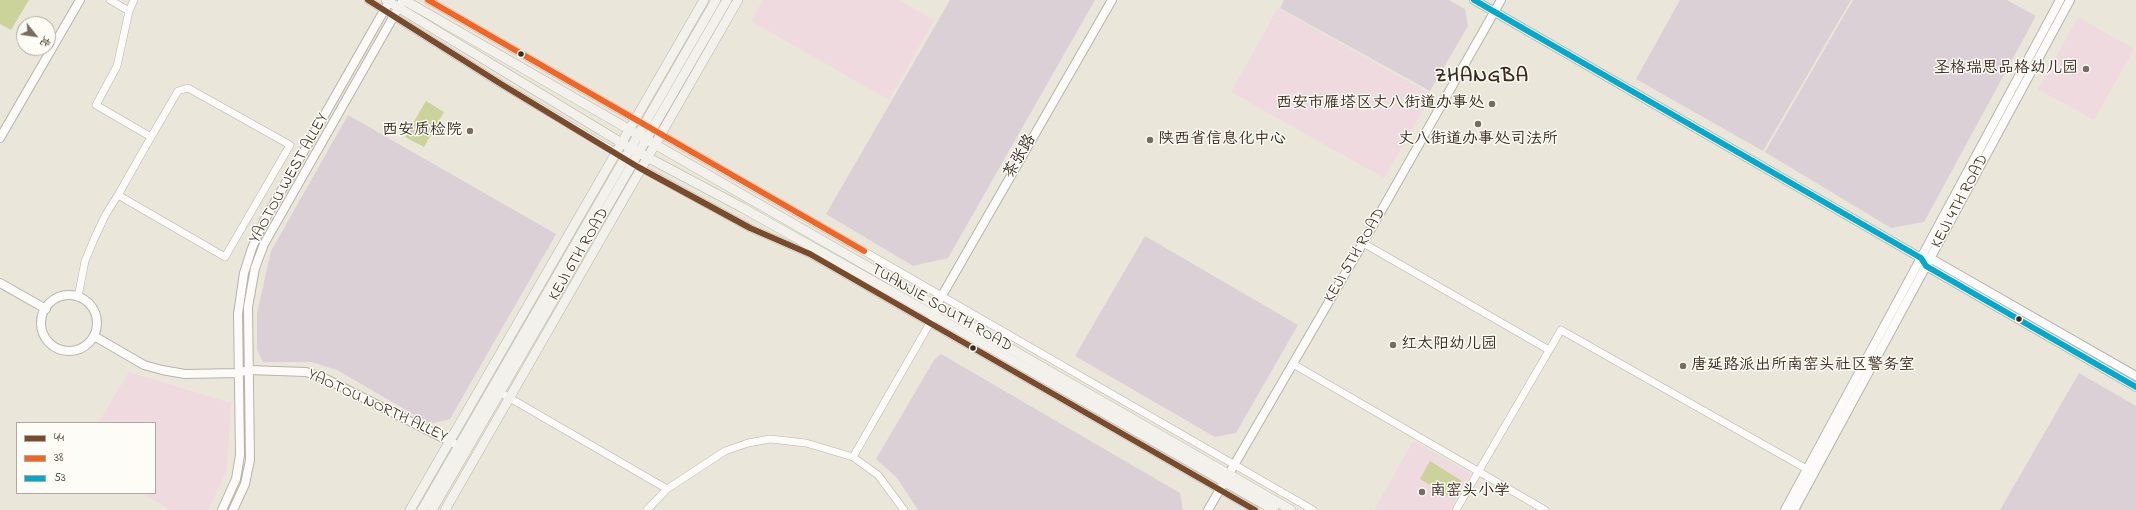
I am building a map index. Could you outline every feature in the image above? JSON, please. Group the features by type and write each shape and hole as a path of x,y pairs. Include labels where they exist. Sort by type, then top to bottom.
{"main road":[{"path":"410,510 704,0"},
{"name":"KEJI 6TH ROAD","path":"432,510 463,448 630,148 716,0"},
{"path":"445,510 651,143 727,0"},
{"path":"657,131 738,0"},
{"name":"TUANJIE SOUTH ROAD","path":"388,3 402,2 629,130 637,136 936,306 1226,478 1274,510"},
{"name":"TUANJIE SOUTH ROAD","path":"402,2 630,148 743,208 1226,478 1291,510"},
{"name":"KEJI 6TH ROAD","path":"496,390 637,166"},
{"name":"KEJI 6TH ROAD","path":"422,510 463,448"}],"street":[{"path":"0,138 80,0"},
{"path":"110,0 129,11"},
{"path":"134,0 129,11 117,66 96,105 151,137"},
{"name":"TUANJIE SOUTH ROAD","path":"368,0 388,3 394,17 444,46 501,84 637,166 750,228 810,254 929,324 1255,510"},
{"name":"TUANJIE SOUTH ROAD","path":"428,0 1313,510"},
{"name":"茶张路","path":"934,316 936,306 941,296 1112,0"},
{"path":"1474,0 1928,262 2136,376"},
{"name":"KEJI 5TH ROAD","path":"1208,510 1363,243 1501,0"},
{"name":"KEJI 4TH ROAD","path":"1794,510 1810,472 1921,258 2060,0"},
{"name":"KEJI 4TH ROAD","path":"1785,510 1810,472 1928,262 2070,0"},
{"name":"YAOTOU WEST ALLEY","path":"233,510 245,484 250,460 248,307 255,268 264,244 402,2"},
{"name":"YAOTOU WEST ALLEY","path":"222,510 236,479 240,455 238,314 244,273 252,248 264,221 388,3"},
{"path":"78,297 85,261 95,237 118,194 178,91 188,88 290,146 225,257 118,194"},
{"path":"1363,243 1549,350"},
{"path":"1928,262 2136,387"},
{"path":"0,283 46,309"},
{"path":"62,296 78,297 87,302 96,316 97,326 94,336 89,343 81,348 72,351 62,350 47,340 43,331 42,322 46,309 54,300 62,296"},
{"path":"853,457 934,316"},
{"path":"1456,510 1561,330 1810,472"},
{"name":"YAOTOU NORTH ALLEY","path":"94,336 144,365 162,370 185,374 238,373 248,370 288,370 311,374 463,448"},
{"path":"1293,364 1545,510"},
{"path":"496,390 667,489"},
{"path":"647,510 667,489 725,451 748,443 770,439 788,440 853,457 878,475 904,510"}],"shaded area":[{"path":"763,0 899,0 934,20 889,100 751,21"},
{"path":"950,0 1095,0 948,258 913,266 826,214"},
{"path":"1284,0 1449,0 1465,9 1468,26 1430,91 1280,8"},
{"path":"1680,0 1851,0 1763,151 1636,79"},
{"path":"1853,0 2007,0 2036,16 1924,222 1891,228 1765,152"},
{"path":"1278,8 1432,95 1384,178 1231,92"},
{"name":"圣格瑞思品格幼儿园","path":"2078,17 2134,49 2094,120 2038,89"},
{"path":"348,115 556,234 450,419 430,424 337,370 311,362 263,362 257,350 257,313 271,251"},
{"path":"1145,236 1298,325 1236,433 1215,437 1075,356"},
{"path":"941,354 1180,493 1183,510 918,510 897,478 876,459 934,360"},
{"path":"129,372 231,403 227,470 208,510 171,510 144,494 156,494 156,422 99,422"},
{"path":"2079,373 2136,406 2136,510 2000,510"},
{"name":"南窑头小学","path":"1413,441 1471,474 1450,510 1374,510"}],"green space":[{"path":"0,0 29,0 19,16 16,16 16,22 11,30 0,24"},
{"path":"426,101 444,112 424,147 405,137"},
{"path":"1430,461 1462,481 1452,498 1420,479"}],"transit line":[{"name":"44","path":"368,0 501,84 638,167 750,228 810,254 1255,510"},
{"name":"38","path":"428,0 864,251"},
{"name":"53","path":"1474,0 1921,258 1926,266 2136,387"}],"place":[{"name":"圣格瑞思品格幼儿园","path":"2086,69"},
{"name":"西安市雁塔区丈八街道办事处","path":"1492,104"},
{"name":"丈八街道办事处司法所","path":"1478,124"},
{"name":"西安质检院","path":"470,131"},
{"name":"陕西省信息化中心","path":"1150,140"},
{"name":"红太阳幼儿园","path":"1393,345"},
{"name":"唐延路派出所南窑头社区警务室","path":"1683,366"},
{"name":"南窑头小学","path":"1422,492"}],"district":[{"name":"ZHANGBA","path":"1482,78"}]}
